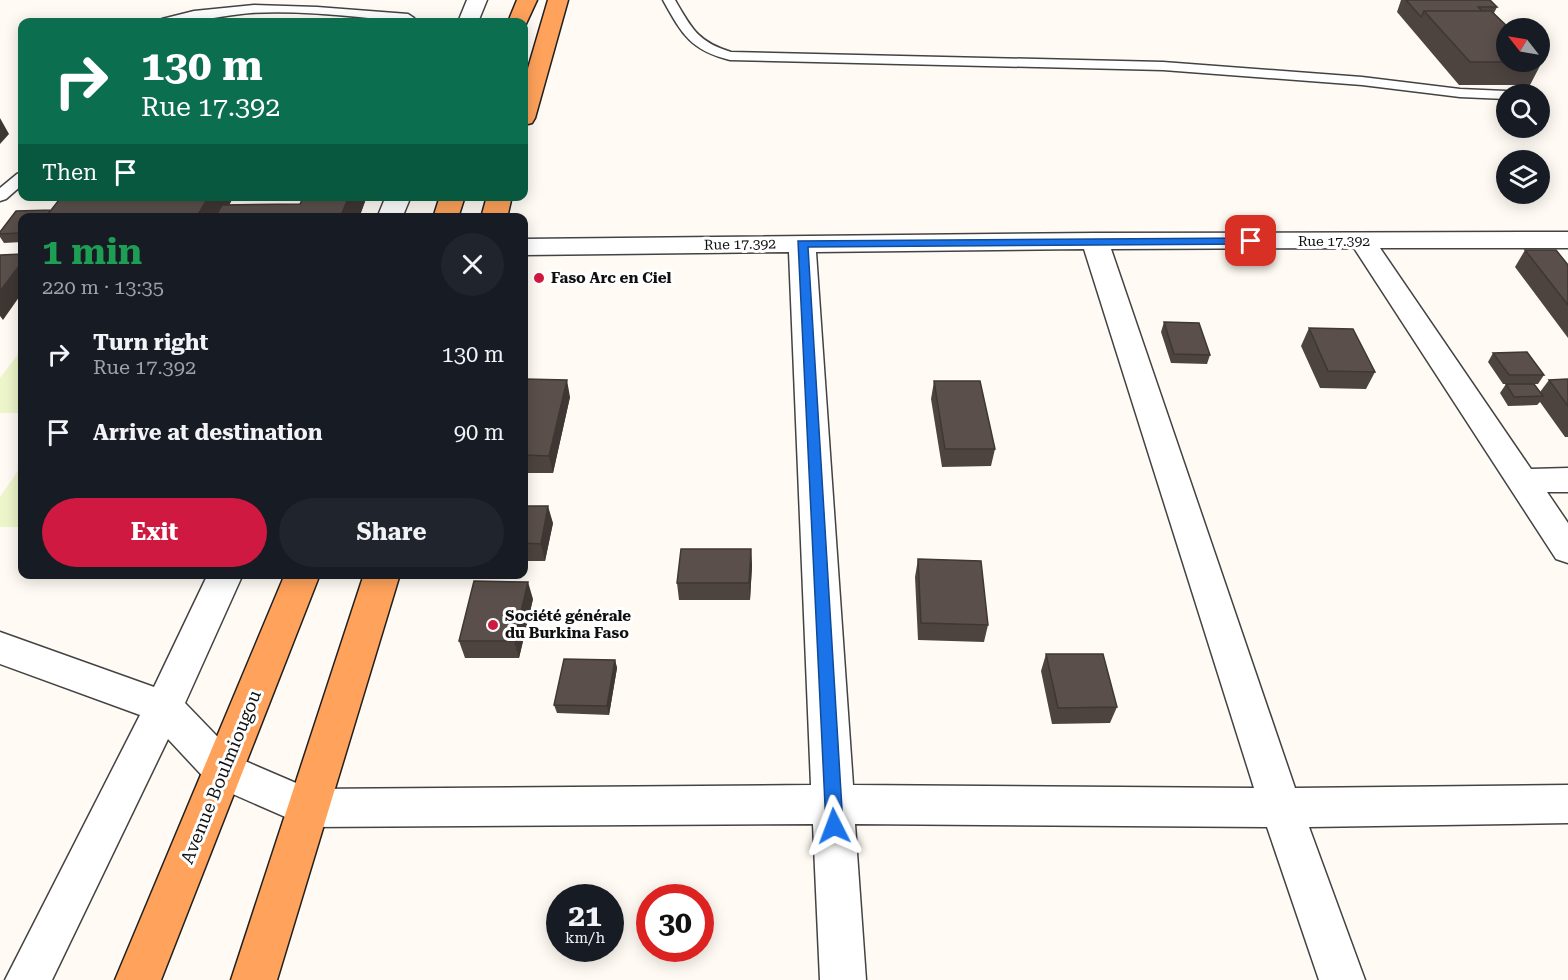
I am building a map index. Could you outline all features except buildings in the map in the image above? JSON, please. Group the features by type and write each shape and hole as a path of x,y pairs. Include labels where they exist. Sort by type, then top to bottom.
{"highway":[{"path":"520,18 527,0"},
{"path":"528,104 558,0"},
{"name":"Avenue Boulmiougou","path":"138,980 301,579"},
{"path":"254,980 380,579"}],"street":[{"path":"470,18 477,0"},
{"name":"Rue 17.392","path":"528,248 1095,241 1568,240"},
{"path":"1095,241 1281,808 1342,980"},
{"path":"1362,242 1568,550"},
{"path":"802,244 843,980"},
{"path":"1522,481 1568,480"},
{"path":"28,980 164,707 224,579"},
{"path":"0,648 164,707 224,771 308,808 833,804 1281,808 1568,804"}],"lane":[{"path":"669,0 685,28 705,48 730,56 1163,66 1362,81 1460,93 1496,95"},
{"path":"177,18 191,13 247,7 408,18"},
{"path":"0,196 18,180"}],"green space":[{"path":"18,354 18,413 0,413 0,378"},
{"path":"18,471 18,527 0,527 0,497"}],"place":[{"name":"Faso Arc en Ciel","path":"539,278"},
{"name":"Société générale du Burkina Faso","path":"493,625"}],"route":[{"path":"834,826 802,244 1251,241"}]}
